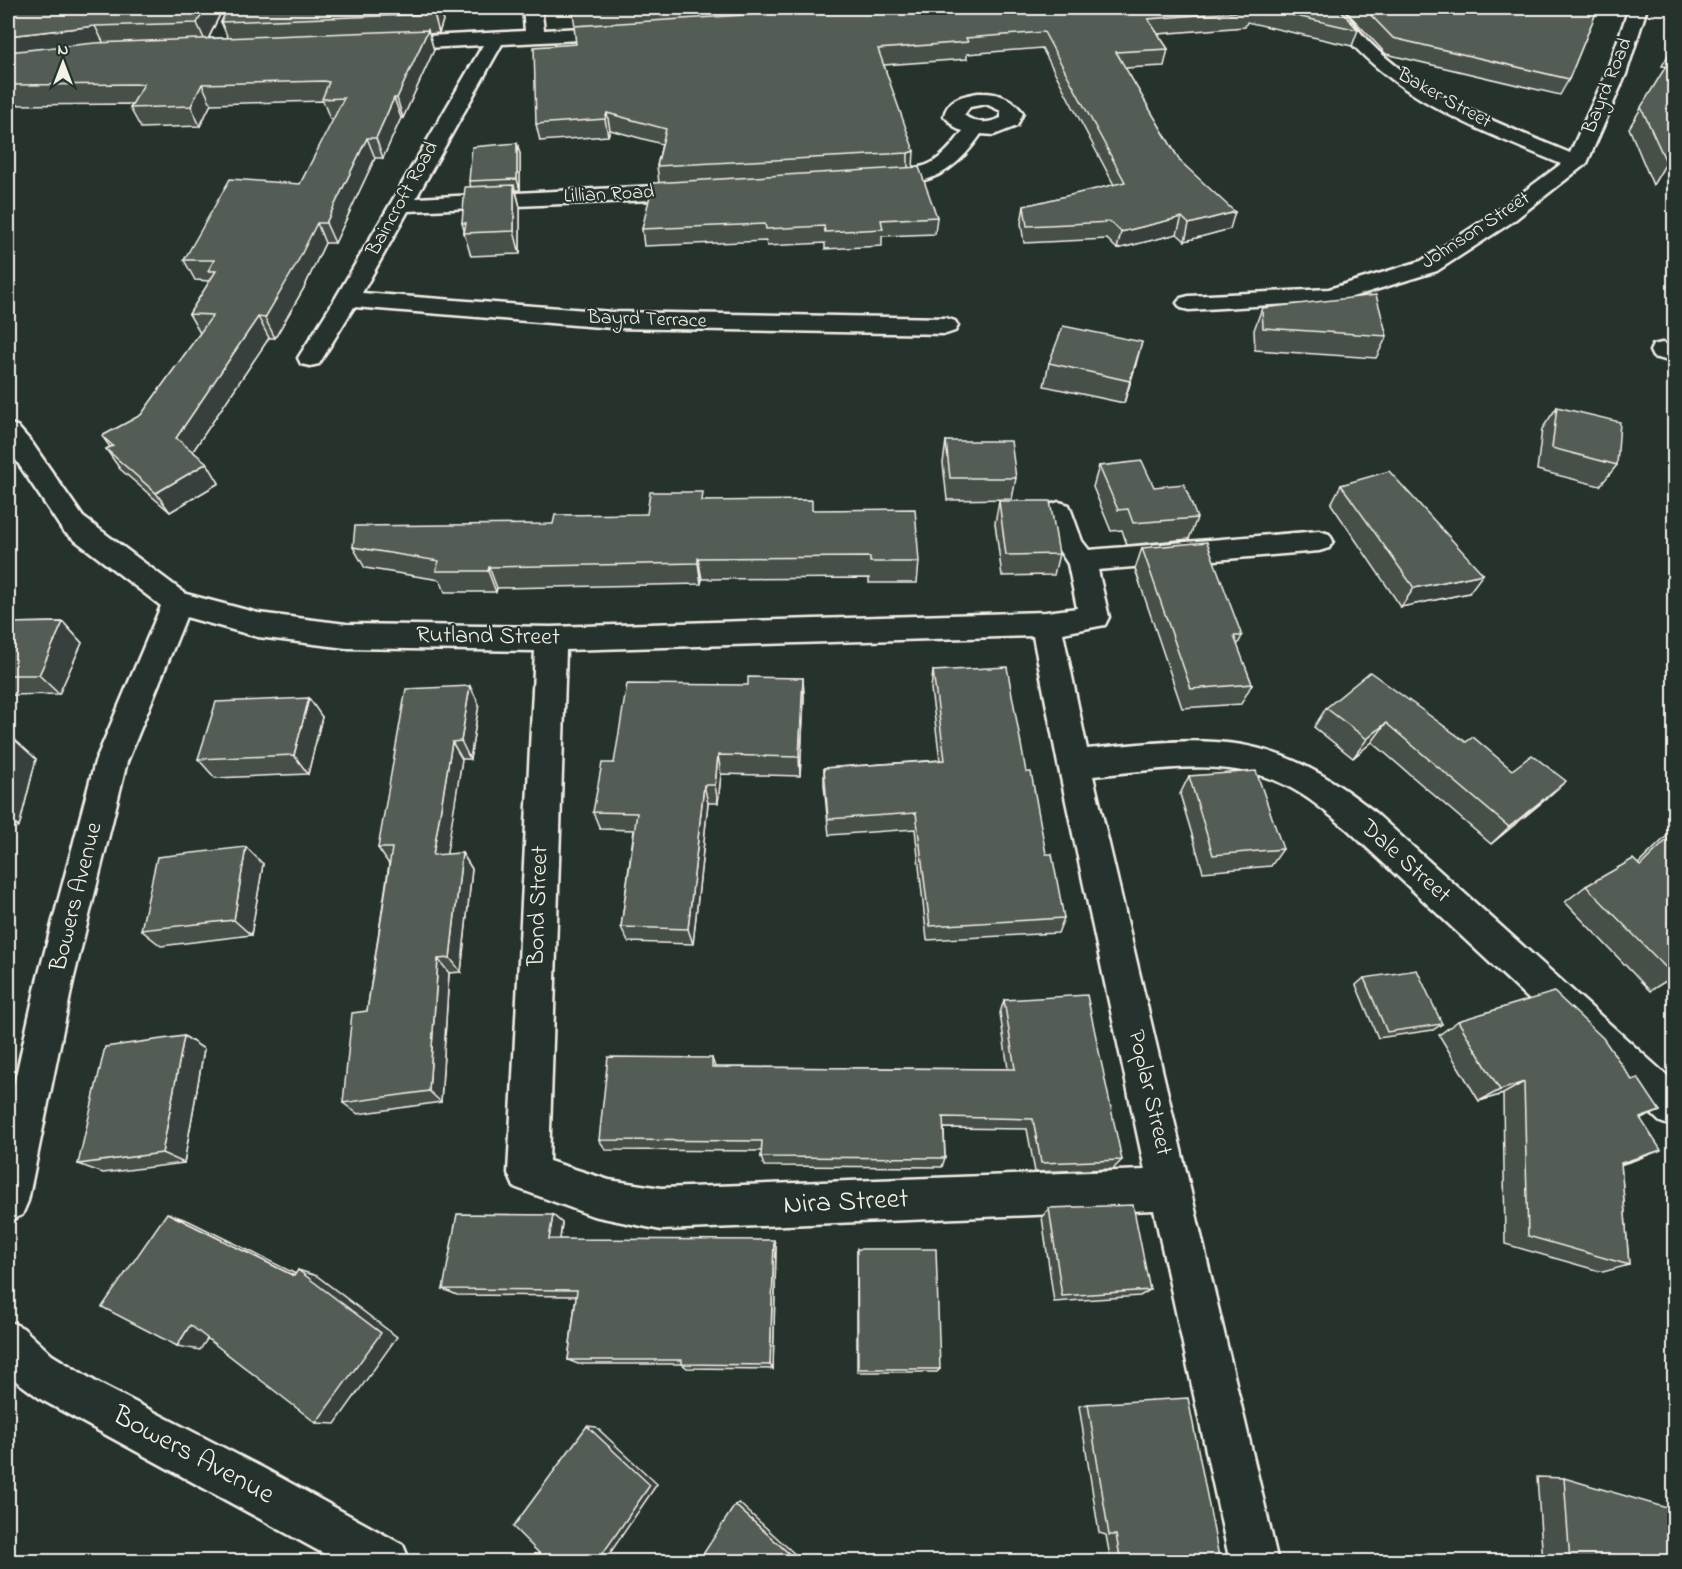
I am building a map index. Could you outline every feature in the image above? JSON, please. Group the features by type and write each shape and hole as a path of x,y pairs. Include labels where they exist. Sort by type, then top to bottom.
{"street":[{"path":"214,50 233,8"},
{"path":"532,8 535,38"},
{"name":"Baker Street","path":"1332,8 1365,49 1402,79 1459,112 1576,163"},
{"name":"Bayrd Road","path":"1576,163 1616,74 1638,8"},
{"path":"366,45 638,31"},
{"name":"Baincroft Road","path":"310,358 347,299 495,40"},
{"path":"192,51 236,49"},
{"path":"860,181 908,178 934,172 952,160 975,128"},
{"name":"Johnson Street","path":"1189,303 1331,296 1429,266 1504,217 1576,163"},
{"name":"Lillian Road","path":"401,204 716,190"},
{"name":"Bayrd Terrace","path":"347,299 612,320 946,326"},
{"name":"Rutland Street","path":"8,432 23,449 73,524 177,603 258,625 335,634 551,639 1046,624 1094,617 1082,561"},
{"path":"1059,513 1070,544 1082,561 1319,541"},
{"name":"Bowers Avenue","path":"8,1201 55,981 111,762 177,603"},
{"name":"Poplar Street","path":"1046,624 1074,764 1254,1562"},
{"name":"Bond Street","path":"528,1173 551,639"},
{"name":"Dale Street","path":"1074,764 1172,756 1216,756 1252,759 1294,774 1325,792 1359,819 1674,1108"},
{"name":"Nira Street","path":"528,1173 568,1191 617,1204 661,1209 1170,1189"},
{"name":"Bowers Avenue","path":"8,1343 25,1364 89,1401 313,1519 386,1562"}],"building":[{"path":"8,8 205,8 197,23 95,26 8,36"},
{"path":"228,8 436,8 434,14 221,22"},
{"path":"572,8 618,8 572,10"},
{"path":"853,8 1251,8 1250,11 1148,19 1168,49 1116,52 1180,161 1235,212 1189,224 1182,217 1121,232 1111,222 1027,226 1024,206 1125,182 1044,32 966,38 968,42 878,49 914,151 908,153 657,166 666,129 607,113 605,119 536,124 534,47 576,44 574,26"},
{"path":"1261,8 1339,8 1358,30"},
{"path":"1364,8 1598,8 1569,79 1393,38"},
{"path":"428,30 376,138 367,138 326,223 317,223 295,267 265,318 258,317 176,438 207,463 156,493 106,449 113,446 102,436 141,415 213,315 189,314 216,271 208,271 214,260 184,260 230,179 300,184 344,98 322,99 329,82 324,81 202,84 191,106 130,108 144,84 8,85 8,52 95,43"},
{"path":"1674,53 1674,150 1667,164 1641,107"},
{"path":"517,143 517,179 469,181 472,147"},
{"path":"919,167 937,217 881,220 883,229 825,232 824,226 766,229 765,224 642,229 653,183"},
{"path":"514,185 514,231 464,233 466,223 462,223 465,187"},
{"path":"1376,295 1387,336 1263,328 1262,308"},
{"path":"1063,326 1142,342 1130,381 1049,363"},
{"path":"1557,407 1620,422 1617,465 1552,448"},
{"path":"946,441 1011,441 1016,478 950,478"},
{"path":"1142,461 1154,487 1184,484 1197,518 1133,523 1128,509 1118,510 1099,466"},
{"path":"1389,471 1483,574 1414,588 1341,485"},
{"path":"650,492 703,492 702,501 812,500 812,510 915,509 919,562 870,562 870,557 698,558 698,563 489,567 488,571 436,571 439,561 353,547 355,526 553,524 555,515 647,514"},
{"path":"999,501 1050,501 1059,554 1006,555"},
{"path":"1207,542 1242,636 1234,636 1252,684 1191,689 1142,548"},
{"path":"63,622 39,675 8,675 8,623"},
{"path":"1007,667 1026,772 1031,772 1046,854 1052,854 1064,918 930,926 916,813 828,819 824,768 945,760 933,671"},
{"path":"1370,672 1466,742 1473,737 1512,770 1532,755 1566,781 1509,827 1386,723 1367,739 1326,708"},
{"path":"748,677 803,678 799,757 718,755 715,785 704,785 688,929 621,927 637,813 593,812 602,763 614,763 627,684 748,685"},
{"path":"470,686 461,741 452,742 433,855 462,853 450,958 438,959 429,1091 343,1103 352,1013 367,1011 392,848 378,848 406,689"},
{"path":"309,698 294,755 198,759 216,702"},
{"path":"15,740 8,767 8,741"},
{"path":"1256,771 1283,849 1213,855 1189,776"},
{"path":"1674,833 1674,976 1586,886 1633,859 1640,866"},
{"path":"246,847 234,920 141,930 157,857"},
{"path":"1417,970 1442,1024 1387,1032 1364,978"},
{"path":"1554,992 1603,1038 1632,1080 1638,1078 1660,1111 1640,1118 1661,1150 1621,1163 1629,1265 1528,1236 1524,1082 1500,1090 1458,1021"},
{"path":"1087,995 1122,1160 1041,1163 1033,1119 943,1117 945,1158 761,1157 762,1141 599,1140 608,1057 712,1058 712,1067 1015,1069 1004,1000"},
{"path":"184,1036 162,1153 78,1164 105,1047"},
{"path":"1133,1205 1150,1290 1062,1296 1049,1208"},
{"path":"167,1213 294,1276 298,1270 381,1333 316,1423 190,1325 177,1346 102,1307"},
{"path":"457,1214 553,1215 549,1239 774,1240 770,1365 682,1364 682,1360 568,1360 577,1290 443,1289"},
{"path":"857,1249 936,1249 940,1369 858,1369"},
{"path":"1188,1398 1220,1562 1121,1562 1116,1535 1109,1535 1088,1404"},
{"path":"587,1426 650,1485 597,1562 548,1562 513,1527"},
{"path":"1564,1478 1674,1510 1674,1562 1570,1562"},
{"path":"735,1505 795,1559 793,1562 698,1562"}]}
